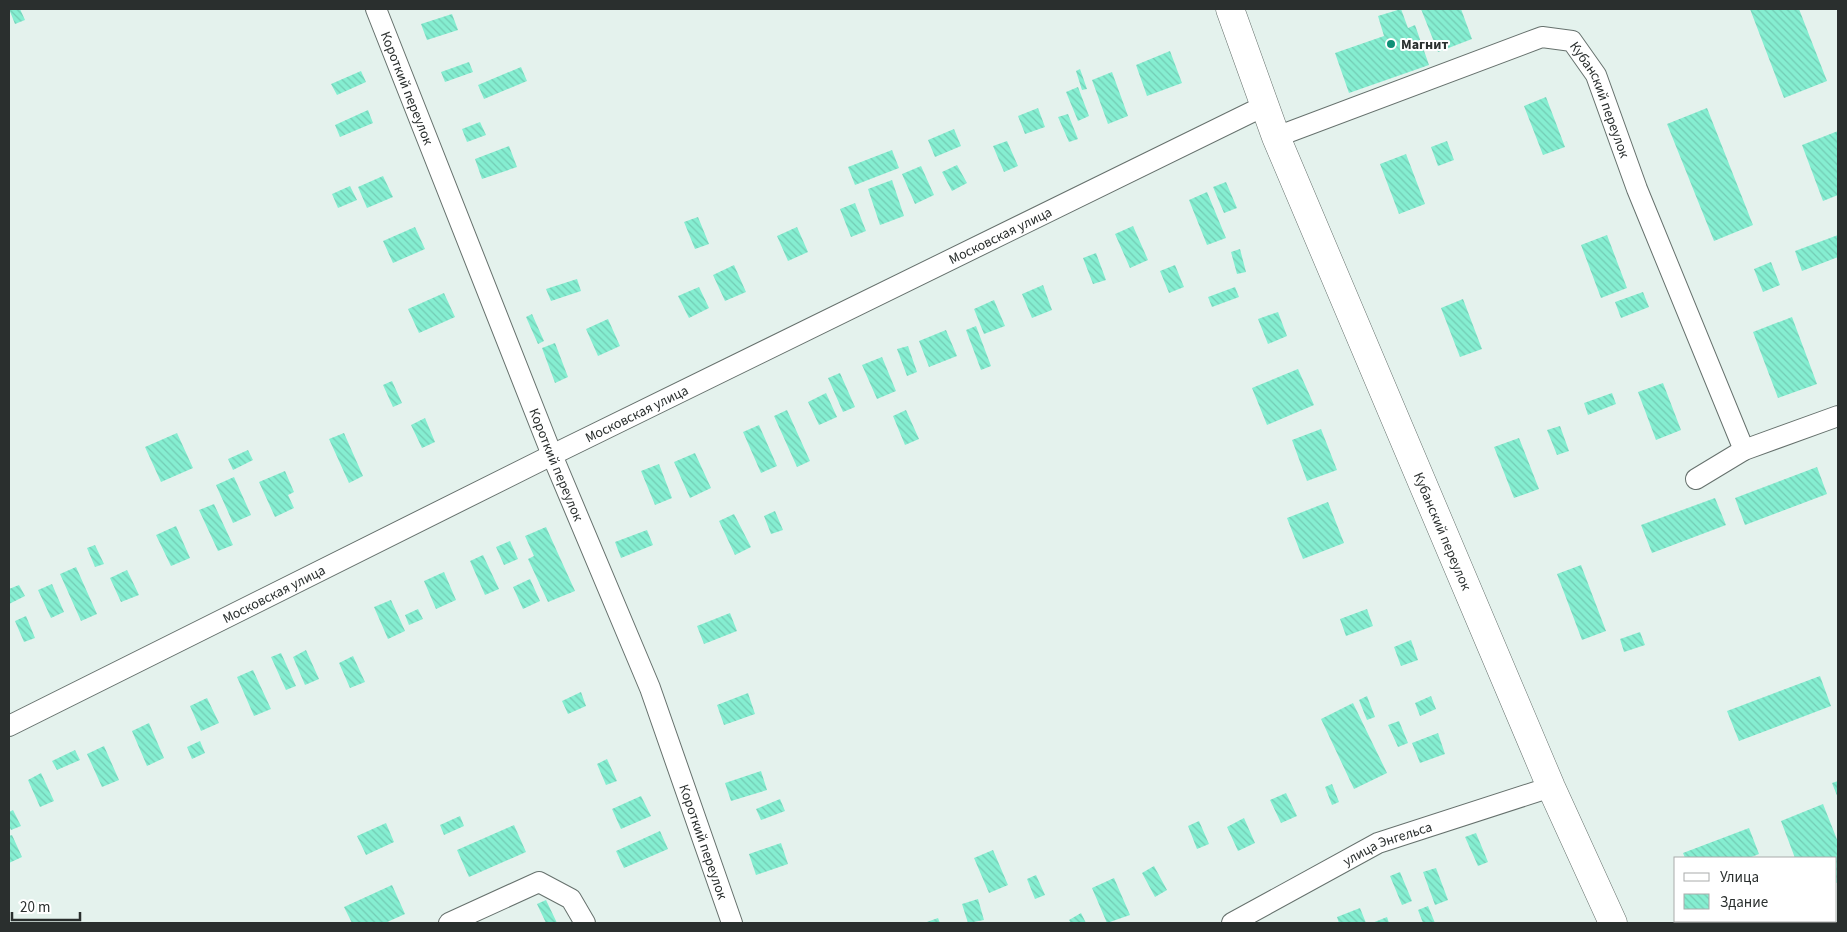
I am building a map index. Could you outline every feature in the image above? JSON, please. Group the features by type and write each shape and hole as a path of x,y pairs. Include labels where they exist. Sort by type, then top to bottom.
{"street":[{"name":"Короткий переулок","path":"376,9 552,456 650,688 728,922"},
{"name":"Кубанский переулок","path":"1235,13 1276,137 1551,787 1612,923"},
{"name":"Кубанский переулок","path":"1276,137 1542,38 1572,42 1596,75 1637,189 1744,450"},
{"name":"Московская улица","path":"9,726 1266,104"},
{"path":"1696,479 1744,450 1838,416"},
{"name":"улица Энгельса","path":"1232,923 1378,843 1551,787"},
{"path":"449,923 539,882 571,899 585,923"}],"building":[{"path":"9,9 20,9 25,20 15,24"},
{"name":"Магнит","path":"1401,9 1408,28 1415,25 1429,65 1349,93 1335,53 1384,36 1378,16"},
{"path":"1421,9 1461,9 1472,39 1438,52"},
{"path":"1750,9 1799,9 1827,81 1784,98"},
{"path":"452,14 458,30 427,40 421,24"},
{"path":"1170,51 1182,83 1147,96 1136,65"},
{"path":"469,62 473,72 445,82 441,72"},
{"path":"521,67 527,81 484,99 478,85"},
{"path":"1080,69 1087,89 1082,90 1076,71"},
{"path":"361,71 366,82 337,95 331,84"},
{"path":"1112,72 1128,116 1108,124 1092,80"},
{"path":"1078,87 1089,116 1078,121 1066,92"},
{"path":"1546,97 1565,147 1543,155 1524,106"},
{"path":"1038,108 1045,127 1025,134 1018,116"},
{"path":"1707,108 1753,225 1714,241 1667,124"},
{"path":"368,110 373,123 340,137 335,125"},
{"path":"1068,114 1078,139 1069,142 1058,117"},
{"path":"480,122 486,135 467,142 462,129"},
{"path":"954,129 961,146 935,157 928,140"},
{"path":"1838,131 1838,195 1823,201 1802,145"},
{"path":"1007,141 1018,166 1004,172 993,146"},
{"path":"1447,141 1454,160 1438,166 1431,147"},
{"path":"509,146 517,167 482,179 475,159"},
{"path":"892,150 899,168 855,185 848,167"},
{"path":"1406,154 1425,204 1399,214 1380,164"},
{"path":"957,165 967,183 952,191 942,172"},
{"path":"921,166 934,195 915,204 902,174"},
{"path":"383,176 393,197 367,208 358,187"},
{"path":"892,180 904,216 880,225 868,189"},
{"path":"1226,182 1237,208 1224,213 1213,187"},
{"path":"350,186 357,200 338,208 332,194"},
{"path":"1207,192 1226,238 1207,245 1189,200"},
{"path":"855,203 866,231 851,237 840,209"},
{"path":"698,217 709,244 695,249 684,222"},
{"path":"1133,226 1148,260 1130,268 1115,234"},
{"path":"415,227 425,249 393,263 383,241"},
{"path":"797,227 808,252 788,261 777,236"},
{"path":"1607,235 1627,288 1601,298 1581,245"},
{"path":"1838,235 1838,257 1802,271 1795,251"},
{"path":"1240,249 1246,272 1237,274 1231,252"},
{"path":"1096,253 1106,280 1093,284 1083,258"},
{"path":"1771,262 1780,285 1763,292 1754,269"},
{"path":"734,265 746,292 725,301 713,275"},
{"path":"1175,265 1184,287 1169,293 1160,271"},
{"path":"577,279 581,291 551,301 546,289"},
{"path":"1043,285 1052,310 1032,318 1022,294"},
{"path":"699,287 709,308 689,318 678,296"},
{"path":"1235,287 1239,297 1212,307 1208,297"},
{"path":"1643,292 1649,307 1621,318 1615,302"},
{"path":"444,293 455,317 419,333 408,309"},
{"path":"1463,299 1482,349 1460,357 1441,308"},
{"path":"994,300 1005,326 984,334 974,309"},
{"path":"1278,312 1287,336 1268,344 1258,319"},
{"path":"532,314 544,341 538,344 526,317"},
{"path":"1792,317 1817,384 1778,398 1753,332"},
{"path":"608,319 620,346 598,356 586,329"},
{"path":"976,326 991,366 981,370 966,330"},
{"path":"946,330 957,356 929,367 919,341"},
{"path":"555,343 568,377 555,383 542,348"},
{"path":"908,346 917,372 907,376 897,349"},
{"path":"882,357 896,391 877,399 862,365"},
{"path":"1298,369 1314,405 1267,425 1252,388"},
{"path":"840,373 855,407 843,412 828,378"},
{"path":"392,381 402,403 393,407 383,385"},
{"path":"1663,383 1681,430 1656,440 1638,392"},
{"path":"826,393 837,417 819,425 808,402"},
{"path":"1612,393 1616,404 1588,415 1584,403"},
{"path":"787,410 810,461 797,467 774,416"},
{"path":"906,410 919,439 905,445 893,416"},
{"path":"425,418 435,442 422,448 411,425"},
{"path":"759,425 777,466 761,473 743,432"},
{"path":"1560,426 1569,451 1557,455 1547,430"},
{"path":"1321,429 1337,470 1307,481 1292,440"},
{"path":"177,433 193,468 161,482 145,447"},
{"path":"344,433 363,476 349,483 329,439"},
{"path":"1519,438 1539,489 1514,498 1494,447"},
{"path":"248,450 253,460 233,470 228,459"},
{"path":"695,453 711,488 690,498 674,462"},
{"path":"659,464 672,498 655,505 641,471"},
{"path":"1817,467 1827,494 1745,525 1735,498"},
{"path":"285,471 294,492 288,495 294,508 275,517 259,482"},
{"path":"234,477 251,515 233,523 216,485"},
{"path":"1715,498 1726,525 1652,553 1641,525"},
{"path":"1328,502 1344,543 1303,559 1287,518"},
{"path":"214,504 233,545 218,551 199,510"},
{"path":"775,511 783,530 771,534 764,516"},
{"path":"734,514 751,547 735,555 719,521"},
{"path":"176,526 190,558 171,566 156,535"},
{"path":"546,527 575,591 548,602 528,559 534,556 525,536"},
{"path":"647,530 653,545 621,558 615,542"},
{"path":"510,541 518,559 504,565 496,547"},
{"path":"95,545 104,564 95,567 87,548"},
{"path":"483,555 499,589 485,595 470,561"},
{"path":"1581,565 1606,631 1582,640 1557,574"},
{"path":"76,567 97,614 81,621 60,574"},
{"path":"127,570 139,595 121,602 110,578"},
{"path":"444,572 456,600 436,609 424,581"},
{"path":"530,579 540,601 523,609 513,587"},
{"path":"52,584 64,612 51,618 38,590"},
{"path":"19,585 25,596 9,604 9,589"},
{"path":"391,600 405,631 388,639 374,607"},
{"path":"418,609 423,619 409,625 405,615"},
{"path":"1367,609 1373,626 1346,636 1340,619"},
{"path":"730,613 737,631 704,644 697,626"},
{"path":"26,616 35,638 24,642 15,621"},
{"path":"1640,632 1645,645 1624,652 1620,639"},
{"path":"1411,640 1418,660 1401,666 1394,647"},
{"path":"306,650 319,679 305,685 293,657"},
{"path":"281,653 296,686 286,690 271,657"},
{"path":"353,656 365,682 350,688 339,663"},
{"path":"253,670 271,709 254,716 237,677"},
{"path":"1820,676 1831,706 1739,741 1727,711"},
{"path":"581,692 586,706 568,714 562,701"},
{"path":"748,693 755,714 724,725 717,705"},
{"path":"1367,696 1375,717 1367,720 1359,700"},
{"path":"1431,696 1436,709 1420,716 1415,703"},
{"path":"207,698 219,723 201,731 190,706"},
{"path":"1353,703 1387,773 1354,789 1321,719"},
{"path":"1399,721 1408,743 1398,747 1388,725"},
{"path":"149,723 164,758 147,766 132,731"},
{"path":"1438,733 1445,754 1420,763 1412,743"},
{"path":"200,741 205,753 192,759 187,747"},
{"path":"104,746 119,780 102,787 87,754"},
{"path":"75,750 80,760 57,770 52,761"},
{"path":"607,759 617,781 606,785 597,764"},
{"path":"761,771 767,790 731,801 725,783"},
{"path":"41,773 54,801 40,807 28,780"},
{"path":"1838,781 1838,798 1832,783"},
{"path":"1332,784 1339,802 1332,805 1325,787"},
{"path":"1286,793 1297,816 1281,823 1270,800"},
{"path":"641,796 651,816 621,829 612,809"},
{"path":"780,799 785,811 761,820 756,809"},
{"path":"1823,804 1838,842 1838,882 1837,857 1795,857 1781,821"},
{"path":"13,810 21,826 11,830 9,826 9,812"},
{"path":"460,816 464,826 444,835 440,825"},
{"path":"1244,818 1255,843 1238,851 1227,827"},
{"path":"1199,821 1209,844 1197,849 1188,826"},
{"path":"386,823 394,842 366,855 357,836"},
{"path":"514,825 526,852 469,877 457,850"},
{"path":"1749,828 1759,854 1752,857 1685,857 1683,853"},
{"path":"660,831 668,849 624,868 616,851"},
{"path":"1476,833 1488,862 1478,866 1465,837"},
{"path":"12,835 22,857 9,863 9,836"},
{"path":"781,843 788,864 756,875 749,854"},
{"path":"993,850 1008,885 989,893 974,858"},
{"path":"1154,866 1167,890 1155,897 1142,873"},
{"path":"1436,868 1448,900 1435,905 1423,872"},
{"path":"1400,872 1412,901 1402,905 1390,876"},
{"path":"1036,875 1045,895 1035,899 1027,879"},
{"path":"1114,878 1130,915 1107,923 1092,888"},
{"path":"392,885 405,914 385,923 352,923 344,907"},
{"path":"978,899 984,920 968,923 962,904"},
{"path":"546,900 557,923 546,923 537,904"},
{"path":"1428,906 1435,923 1423,923 1418,910"},
{"path":"1360,908 1366,923 1339,923 1337,917"},
{"path":"1081,913 1086,923 1071,923 1069,920"},
{"path":"1387,917 1389,923 1372,923"},
{"path":"938,918 940,923 924,923"},
{"path":"1710,922 1761,923 1710,923"}],"place":[{"name":"Магнит","path":"1391,44"}]}
